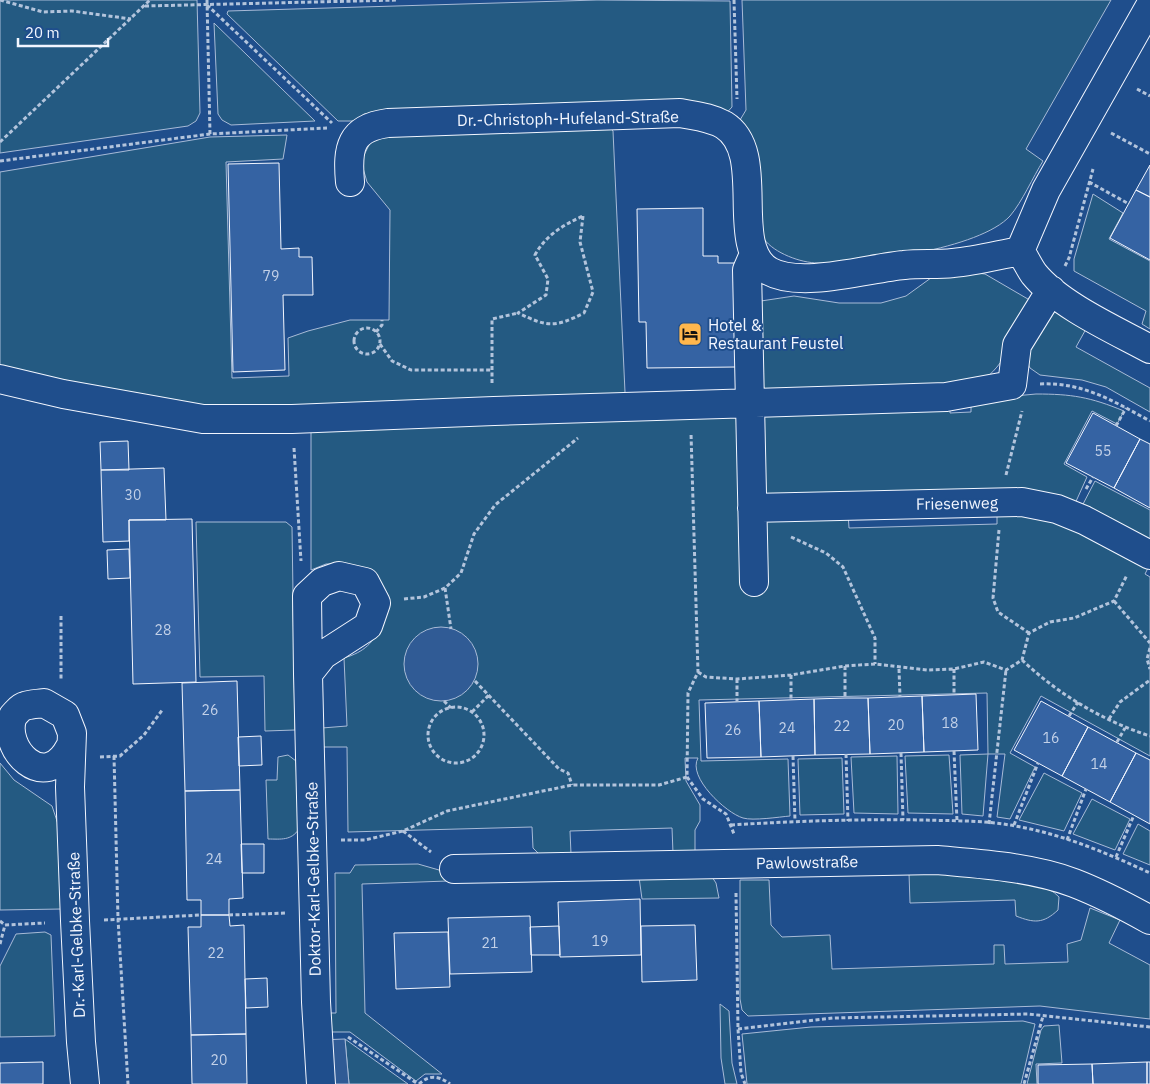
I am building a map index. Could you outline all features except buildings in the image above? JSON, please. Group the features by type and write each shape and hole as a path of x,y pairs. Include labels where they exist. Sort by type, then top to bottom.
{"street":[{"path":"1020,251 1046,190 1150,6"},
{"name":"Dr.-Christoph-Hufeland-Straße","path":"350,182 348,157 354,140 369,125 388,122 680,114 709,118 726,126"},
{"path":"726,126 738,142 747,166 748,224 754,254 769,271 794,277 822,278 903,265 953,264 1020,251"},
{"path":"1020,251 1034,274 1052,290 1092,317 1150,349"},
{"path":"754,254 747,270 750,404 765,508 754,582"},
{"path":"0,380 63,394 203,419 292,419 946,397 1012,385 1017,345 1052,290"},
{"name":"Friesenweg","path":"765,508 1022,502 1058,509 1084,520 1145,552"},
{"path":"307,596 322,582 339,576 365,582 376,603 368,626 323,655 308,674"},
{"name":"Doktor-Karl-Gelbke-Straße","path":"307,596 314,913 321,1084"},
{"path":"44,703 65,715 72,733 70,747 70,786 16,760 5,740 8,722 23,706 44,703"},
{"path":"33,768 53,765 66,755 70,747"},
{"name":"Dr.-Karl-Gelbke-Straße","path":"70,786 80,1033 85,1084"},
{"name":"Pawlowstraße","path":"454,869 937,860 996,865 1072,882 1108,897 1150,920"}],"path":[{"path":"0,0 43,12 72,11 131,19"},
{"path":"0,142 150,0"},
{"path":"207,0 210,134"},
{"path":"145,6 398,0"},
{"path":"726,126 737,108 734,0"},
{"path":"0,161 210,134 337,128 207,5"},
{"path":"1110,132 1150,154"},
{"path":"1052,290 1069,258 1094,166"},
{"path":"1089,182 1129,204"},
{"path":"494,411 492,319 518,314 546,294 548,280 535,255 542,243 565,224 583,216 580,242 593,292 584,313 561,324 539,323 518,314"},
{"path":"376,332 382,325 382,320"},
{"path":"380,344 372,354 359,351 354,345 358,332 370,328 376,332 380,344 392,361 411,370 492,370"},
{"path":"1012,385 1056,384 1092,390 1150,421"},
{"path":"690,405 698,672 688,693 687,777 703,800 726,814 735,836 738,1030 741,1073 745,1084"},
{"path":"376,603 424,597 445,588 461,572 474,534 496,505 590,428 605,408"},
{"path":"1116,426 1126,408"},
{"path":"292,419 301,567 307,596"},
{"path":"765,508 786,534 826,553 843,567 875,638 875,664"},
{"path":"1006,670 1022,660 1029,632 1050,622 1074,618 1114,601 1145,552"},
{"path":"445,588 452,629"},
{"path":"1114,601 1150,643"},
{"path":"54,708 61,682 61,616"},
{"path":"1150,648 1147,659 1150,669"},
{"path":"1022,660 1047,683 1078,702 1125,728 1150,736"},
{"path":"698,672 706,677 737,678 791,675 845,666 875,664 900,669 954,669 984,662 1006,670"},
{"path":"845,666 845,698"},
{"path":"900,669 900,697"},
{"path":"954,669 954,695"},
{"path":"989,824 1006,670"},
{"path":"791,675 792,700"},
{"path":"737,678 737,702"},
{"path":"1109,719 1120,702 1150,680"},
{"path":"475,681 559,768 568,773 572,785"},
{"path":"472,712 489,695"},
{"path":"444,701 451,708"},
{"path":"1069,716 1078,702"},
{"path":"70,747 96,757 120,756 144,735 163,708"},
{"path":"451,708 462,708 472,712 480,720 484,730 484,741 479,751 472,759 461,763 450,763 440,759 432,751 428,735 433,719 440,712 451,708"},
{"path":"1117,742 1125,728"},
{"path":"954,751 957,821"},
{"path":"901,753 903,820"},
{"path":"846,754 848,821"},
{"path":"114,756 119,928 128,1084"},
{"path":"793,756 795,821"},
{"path":"1014,826 1038,763"},
{"path":"312,841 365,840 403,831 447,811 572,785 659,785 687,777"},
{"path":"1067,840 1086,789"},
{"path":"1116,857 1134,815"},
{"path":"403,831 454,869"},
{"path":"229,914 314,913"},
{"path":"0,921 5,925 0,944"},
{"path":"738,1030 833,1018 1028,1014 1150,1027"},
{"path":"1024,1084 1043,1016"},
{"path":"318,1037 346,1036 419,1084 424,1079 432,1077 440,1077 450,1084"}],"shaded area":[{"path":"0,0 197,0 200,113 196,121 188,126 0,153"},
{"path":"597,0 730,1 732,107 722,118 378,112 364,114 354,121 338,121 227,14 228,11"},
{"path":"742,0 1111,0 1026,149 1043,161 1010,216 995,228 974,238 919,253 862,261 811,263 796,259 774,249 764,239 755,217 737,125 746,110"},
{"path":"214,23 315,121 231,125 222,120 218,114"},
{"path":"606,122 613,131 626,414 741,413 744,513 848,513 849,528 997,524 997,512 1057,519 1150,564 1145,574 1150,577 1150,756 1041,696 1010,753 1035,767 1010,819 997,817 1005,754 988,754 987,693 699,700 701,761 788,759 790,816 753,819 736,815 718,802 703,784 696,766 698,758 685,758 686,781 700,805 700,821 695,830 695,852 673,853 672,828 570,831 571,854 539,854 533,848 532,827 348,832 347,747 322,747 322,728 347,726 344,658 368,646 376,636 382,623 342,564 326,564 311,570 311,426 293,408 171,404 0,374 0,172 210,137 287,135 283,159 226,162 232,378 289,376 288,338 350,320 389,320 390,210 367,182 361,161 374,135"},
{"path":"1093,194 1123,213 1109,239 1150,261 1150,329 1142,324 1146,311 1074,271 1074,259"},
{"path":"960,271 985,274 1033,302 1011,347 997,367 979,383 763,396 761,301 794,296 839,303 881,303 906,296 935,275"},
{"path":"1048,308 1086,329 1076,347 1150,388 1150,412 1106,387 1082,380 1040,375 1030,368 1025,358"},
{"path":"1036,394 1081,397 1124,411 1117,424 1092,411 1064,464 1087,477 1073,508 767,498 759,489 758,410 950,404 950,413 971,412 971,400"},
{"path":"1095,481 1150,510 1150,545 1081,508"},
{"path":"196,522 286,522 292,527 295,730 265,731 264,676 200,677"},
{"path":"441,627 455,630 467,638 475,650 478,664 475,678 467,690 455,698 441,701 427,698 415,690 407,678 404,664 407,650 415,638 427,630"},
{"path":"988,754 983,816 962,814 960,755"},
{"path":"288,755 296,761 299,829 293,836 281,839 268,839 266,780 277,780 278,757"},
{"path":"949,755 953,814 908,813 905,756"},
{"path":"897,756 898,814 854,813 851,757"},
{"path":"842,758 844,814 800,815 798,759"},
{"path":"0,763 14,780 52,806 58,824 62,909 0,910"},
{"path":"1044,773 1082,793 1064,831 1019,820"},
{"path":"1092,799 1130,819 1115,850 1073,834"},
{"path":"1138,824 1150,831 1150,865 1123,854"},
{"path":"418,864 439,870 448,881 362,884 365,1013 442,1074 425,1074 416,1081 350,1032 324,1032 323,1013 336,1013 335,873 350,873 355,865"},
{"path":"909,873 965,874 1011,878 1048,889 1059,897 1058,910 1048,918 1033,921 1016,916 1015,900 910,903"},
{"path":"639,877 712,877 716,883 719,898 642,899"},
{"path":"740,880 769,880 771,925 782,937 830,935 832,969 994,964 994,945 1004,945 1005,964 1068,962 1067,944 1081,940 1090,908 1120,920 1109,943 1150,965 1150,1019 1040,1006 748,1016 742,1010 740,999"},
{"path":"45,932 51,935 55,1036 0,1037 0,966 16,934"},
{"path":"720,1004 729,1011 732,1063 737,1084 725,1084 721,1058"},
{"path":"1023,1021 1035,1024 1021,1084 747,1084 742,1034 811,1027"},
{"path":"1059,1025 1062,1063 1036,1064 1037,1084 1027,1084 1041,1030 1044,1026"},
{"path":"345,1039 408,1084 349,1084"},
{"path":"345,1039 349,1084 321,1084 318,1040"}],"place":[{"name":"Hotel & Restaurant Feustel","path":"690,334"}]}
